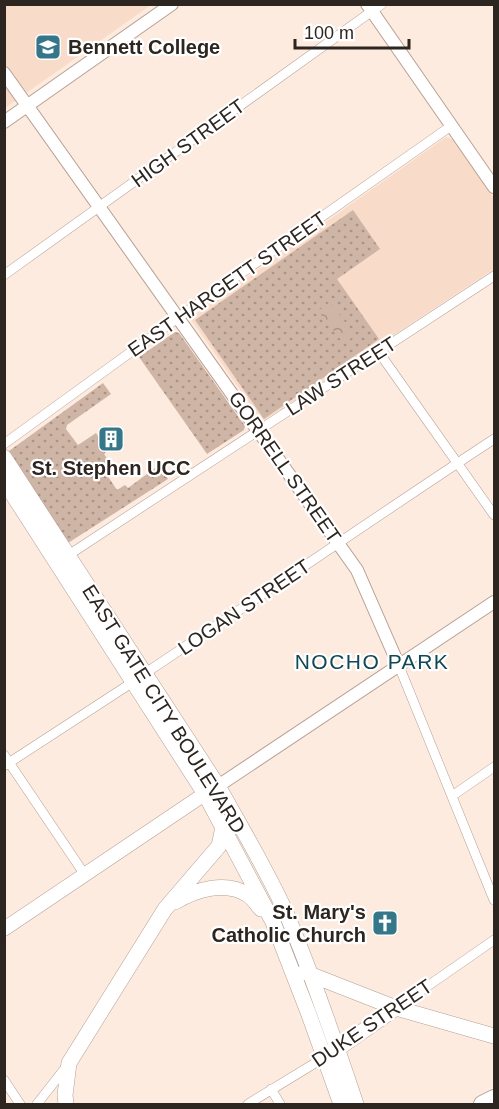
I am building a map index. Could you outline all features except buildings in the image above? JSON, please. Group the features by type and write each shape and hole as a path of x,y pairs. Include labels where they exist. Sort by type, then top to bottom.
{"highway":[{"path":"482,1104 495,1098"}],"main road":[{"name":"EAST GATE CITY BOULEVARD","path":"4,457 68,556 138,678"},
{"name":"EAST GATE CITY BOULEVARD","path":"4,481 212,790 286,913 310,974 331,1053 340,1104"},
{"name":"EAST GATE CITY BOULEVARD","path":"212,790 223,827 273,922 291,967 356,1104"},
{"path":"4,929 212,790"},
{"path":"66,1104 69,1063 165,909 219,846 223,827"},
{"path":"165,909 189,894 210,888 228,888 247,894 273,922"},
{"path":"291,967 396,1008 495,1036"},
{"name":"DUKE STREET","path":"331,1053 396,1008"}],"street":[{"path":"4,122 172,4"},
{"path":"374,7 451,126 495,187"},
{"name":"HIGH STREET","path":"4,275 374,7"},
{"name":"GORRELL STREET","path":"4,73 357,570 495,900"},
{"name":"EAST HARGETT STREET","path":"4,444 179,317 451,126"},
{"name":"LAW STREET","path":"68,556 495,276"},
{"path":"378,351 495,515"},
{"name":"LOGAN STREET","path":"6,761 138,678 495,439"},
{"path":"212,790 495,602"},
{"path":"6,761 85,875"},
{"path":"452,796 495,767"},
{"name":"DUKE STREET","path":"396,1008 495,940"},
{"name":"DUKE STREET","path":"248,1104 331,1053"},
{"path":"37,1104 69,1063"},
{"path":"4,1080 20,1104"},
{"path":"271,1089 280,1104"}],"shaded area":[{"name":"Bennett College","path":"5,5 151,5 5,108"},
{"path":"446,137 454,140 494,198 494,269 263,421 261,420 190,318"}],"green space":[{"path":"353,210 380,249 337,279 379,339 264,419 195,320"},
{"path":"330,302 355,335 344,344 318,311"},
{"path":"175,332 179,333 245,426 244,430 207,454 139,357"},
{"path":"103,383 111,394 67,425 66,429 78,445 96,433 107,450 104,454 113,467 105,472 117,490 125,485 128,488 158,466 168,479 68,543 9,451"}],"place":[{"name":"Bennett College","path":"48,47"},
{"name":"St. Stephen UCC","path":"111,439"},
{"name":"St. Mary's Catholic Church","path":"385,923"}],"district":[{"name":"NOCHO PARK","path":"372,662"}]}
